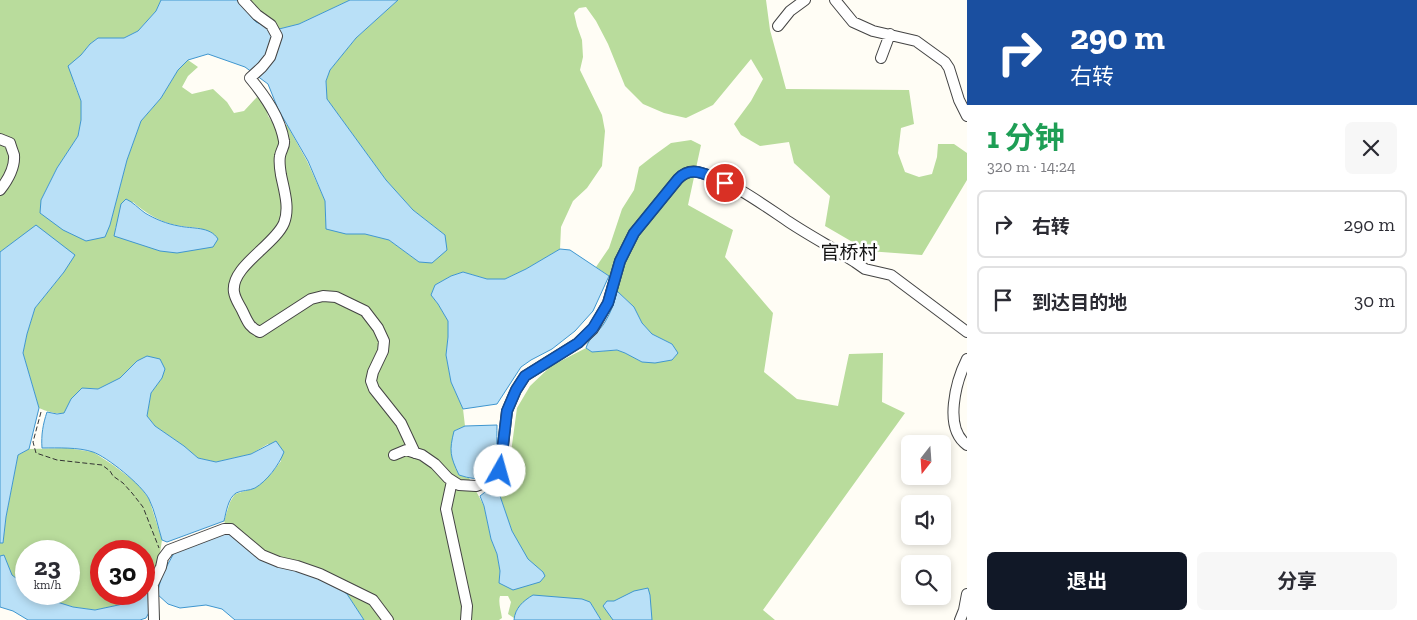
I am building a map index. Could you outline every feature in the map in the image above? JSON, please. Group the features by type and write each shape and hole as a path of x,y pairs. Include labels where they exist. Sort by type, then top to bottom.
{"street":[{"path":"242,0 256,15 271,25 277,36 270,57 250,78 267,100 277,119 285,143 280,156 287,209 285,222 279,234 250,259 240,273 233,291 235,298 253,329 260,332 311,299 323,296 336,297 364,311 378,328 384,341 383,351 371,381 374,389 401,423 415,453"},
{"path":"778,26 790,11 804,0"},
{"path":"835,0 853,22 873,31 916,41 945,62 967,116"},
{"path":"881,58 890,34"},
{"path":"0,139 10,143 14,156 11,172 0,190"},
{"path":"394,455 406,450 422,455 435,464 448,478 459,484 476,486 495,480 500,471 507,411 516,390 525,376 578,343 593,328 608,303 620,261 634,233 678,179 686,173 698,172 736,187 865,269 891,275 967,332"},
{"path":"967,359 955,395 954,409 954,424 957,433 967,445"},
{"path":"452,480 446,509 467,606 466,620"},
{"path":"154,620 153,584 163,558 169,550 224,529 231,529 262,555 320,574 373,600 388,620"},
{"path":"960,620 967,594"}],"path":[{"path":"41,412 33,442 36,453 57,460 102,465 110,471 112,476 132,492 142,507 163,558"}],"green space":[{"path":"0,0 161,0 156,11 138,31 124,38 98,38 81,55 73,81 81,101 81,120 78,136 57,168 41,200 110,225 127,160 141,121 161,98 178,70 188,60 198,67 188,76 182,87 192,94 213,89 227,102 234,113 244,111 257,97 266,106 268,116 275,126 287,125 307,161 325,201 325,218 346,234 365,234 389,240 419,262 445,235 413,210 386,180 327,99 326,81 330,70 356,38 398,0 766,0 770,30 786,89 909,90 914,124 901,128 898,153 905,172 919,177 932,174 937,157 938,144 954,144 967,153 967,180 922,255 868,251 825,226 830,196 794,163 789,142 760,146 741,135 734,124 751,101 763,79 751,59 713,105 686,118 664,113 643,104 625,86 608,44 596,21 586,7 579,8 574,13 582,40 583,57 580,70 602,115 605,131 602,166 587,188 573,201 561,227 560,249 505,279 487,279 463,272 435,285 431,295 448,321 446,355 451,382 463,409 465,426 454,431 459,475 469,478 484,506 491,539 497,554 500,571 499,583 543,572 528,560 512,531 498,490 509,467 517,408 530,386 551,366 586,348 592,352 617,350 642,362 672,360 678,353 672,344 652,334 642,323 634,307 617,291 609,276 596,267 609,248 622,209 634,190 639,167 671,143 691,140 701,145 688,205 733,230 725,257 773,313 764,372 797,399 838,406 849,354 883,353 882,402 905,413 763,610 775,620 601,620 590,602 517,609 514,618 508,614 511,602 508,596 500,596 499,604 502,618 499,620 364,620 347,594 230,534 224,521 230,502 235,494 255,488 271,474 281,461 268,444 251,454 216,462 198,458 155,426 147,416 151,393 162,378 137,361 121,378 98,389 82,388 71,399 65,413 39,408 23,353 35,308 64,272 15,241 0,252","holes":["133,202 149,214 171,224 200,228 130,241 115,236 115,228"]},
{"path":"237,0 350,0 299,24 275,30 256,22"},
{"path":"67,448 93,452 138,484 149,499 162,540 158,566 155,571 155,540 90,540 90,605 118,605 95,610 67,605 80,605 80,540 15,540 15,577 12,575 4,556 0,556 0,543 3,542 18,455 29,449"}],"water":[{"path":"161,0 237,0 256,22 275,30 299,24 350,0 398,0 356,38 330,70 326,81 327,99 386,180 413,210 445,235 447,250 432,263 419,262 389,240 365,234 346,234 326,229 325,201 308,161 278,109 268,84 245,67 208,54 188,60 178,70 161,98 141,121 127,160 110,225 105,237 86,241 63,230 40,213 41,200 57,168 78,136 81,120 81,101 68,66 98,38 124,38 138,31 156,11"},
{"path":"126,199 145,213 166,223 206,230 218,239 213,247 177,253 160,251 114,236 121,204"},
{"path":"36,225 75,255 35,308 27,334 23,353 39,408 29,449 18,455 3,543 0,543 0,252"},
{"path":"560,249 570,250 609,276 593,311 575,331 552,349 521,367 497,404 463,409 451,382 446,355 448,321 431,295 435,285 463,272 487,279 505,279"},
{"path":"617,291 634,307 642,323 652,334 672,344 678,353 672,360 655,363 642,362 617,350 592,352 586,348 607,318"},
{"path":"147,356 160,359 165,369 162,378 151,393 147,416 155,426 198,458 216,462 251,454 276,441 284,452 276,467 264,481 255,488 233,495 224,521 167,542 162,540 153,509 145,493 115,465 87,450 42,448 44,421 47,412 64,413 71,399 82,388 98,389 120,378 137,361"},
{"path":"497,425 496,458 490,474 483,478 459,475 451,453 454,431 465,426"},
{"path":"489,489 498,490 512,531 528,559 543,572 545,576 540,582 513,590 499,583 500,571 497,554 491,539 480,496"},
{"path":"221,533 230,534 307,572 329,580 347,594 364,620 235,620 222,609 206,605 180,608 168,604 157,594 162,575 174,553"},
{"path":"4,555 12,575 15,577 15,605 67,605 95,610 118,605 153,605 146,618 140,620 28,620 13,611 0,607 0,556"},
{"path":"648,588 652,620 613,620 603,606 607,601 614,601 634,591"},
{"path":"533,595 582,599 590,602 601,620 514,620 520,605"}],"district":[{"name":"官桥村","path":"849,252"}],"route":[{"path":"500,471 507,411 516,390 525,376 578,343 593,328 608,303 620,261 634,233 678,179 686,173 691,171 698,172 725,183"}]}
